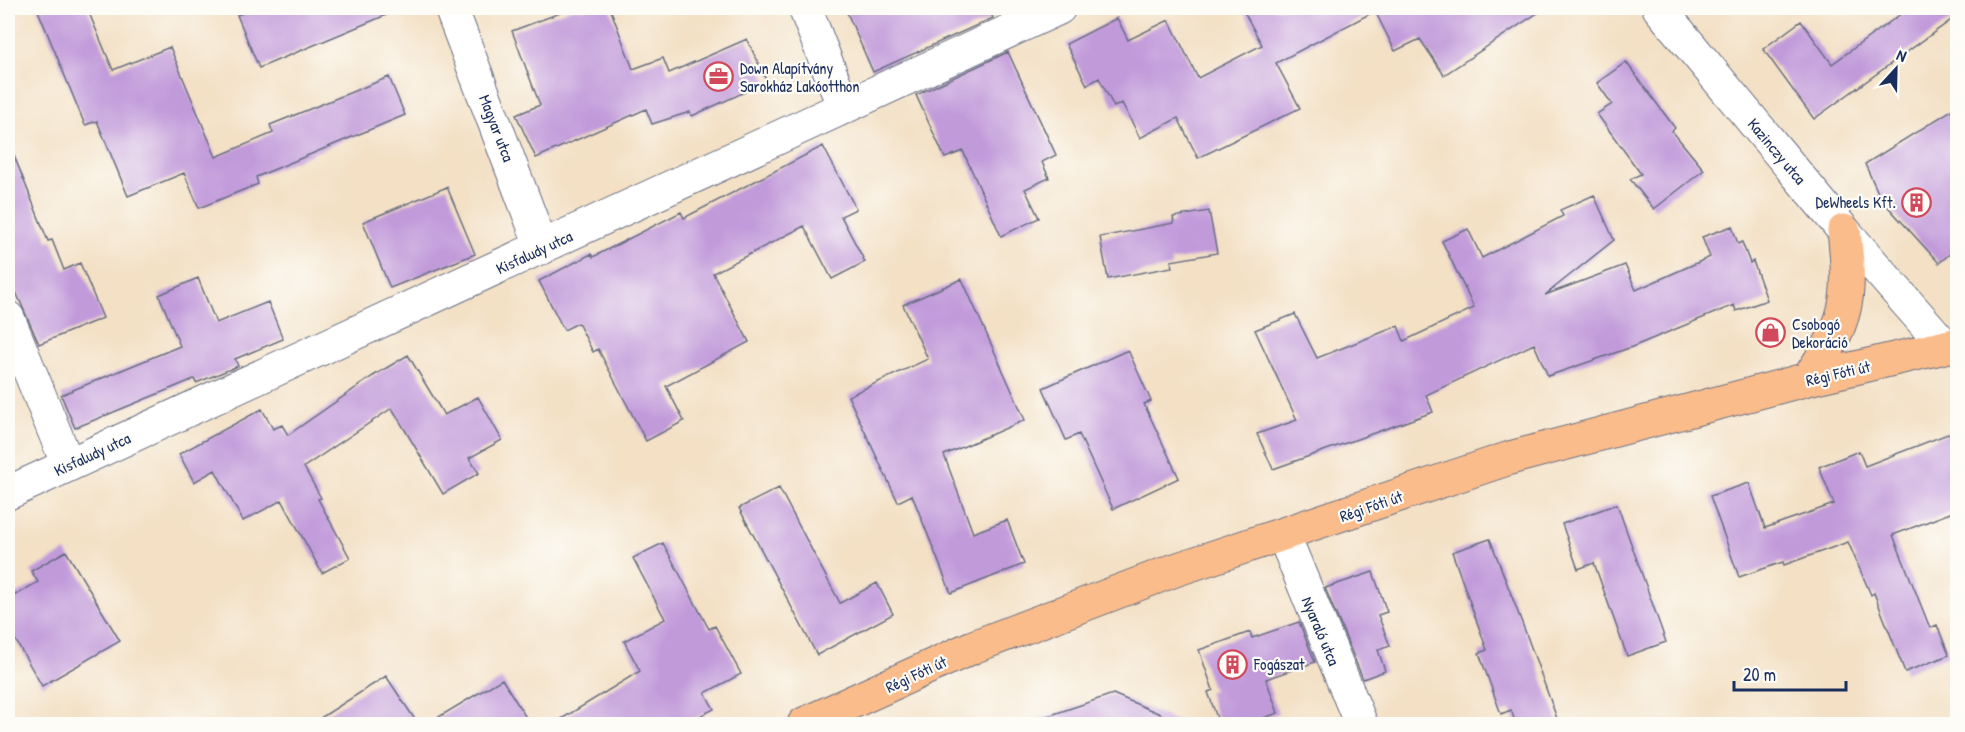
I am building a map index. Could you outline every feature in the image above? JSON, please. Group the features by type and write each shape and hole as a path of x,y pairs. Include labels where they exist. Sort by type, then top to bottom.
{"main road":[{"path":"1808,380 1836,334 1848,301 1849,271 1844,231"},
{"name":"Régi Fóti út","path":"804,724 973,647 1175,570 1284,536 1510,458 1952,345"}],"street":[{"name":"Magyar utca","path":"451,8 542,248"},
{"path":"806,8 843,105"},
{"name":"Kisfaludy utca","path":"8,493 542,248 843,105 1059,8"},
{"name":"Kazinczy utca","path":"1672,12 1844,231 1952,345"},
{"path":"8,318 68,465"},
{"name":"Nyaraló utca","path":"1284,536 1362,724"}],"building":[{"path":"37,8 87,8 113,70 170,47 216,157 273,133 270,125 389,77 405,115 256,177 258,184 199,208 184,173 128,196 97,121 85,125"},
{"path":"257,8 403,8 259,68 237,15"},
{"path":"573,8 610,8 633,69 663,58 669,73 747,39 767,82 692,116 690,112 652,124 646,109 536,158 516,115 540,105 512,31"},
{"path":"845,8 988,8 993,18 873,72"},
{"path":"1242,8 1545,8 1444,75 1420,39 1395,51 1375,11 1276,63 1300,108 1198,158 1178,118 1140,138 1122,103 1114,107 1099,78 1087,85 1066,44 1117,18 1128,40 1169,20 1198,78 1262,45"},
{"path":"1909,8 1958,8 1958,15 1814,119 1763,49 1801,21 1832,64"},
{"path":"1008,52 1056,155 1042,162 1049,178 1025,189 1039,218 1001,236 963,151 945,158 916,95"},
{"path":"1626,62 1675,128 1672,131 1704,170 1654,209 1630,179 1641,174 1597,114 1612,104 1597,83"},
{"path":"1958,106 1958,247 1939,263 1881,199 1865,164"},
{"path":"9,143 48,241 52,240 64,270 80,263 103,318 39,344 8,274"},
{"path":"823,146 856,209 841,216 865,262 832,279 804,226 713,273 749,342 666,386 684,421 646,441 598,349 593,352 578,323 564,330 539,281 591,254 593,257 681,212 684,218"},
{"path":"447,187 475,254 390,288 363,222"},
{"path":"1594,195 1614,240 1545,295 1625,265 1636,290 1710,257 1702,237 1732,226 1738,244 1742,242 1750,263 1753,261 1767,300 1736,311 1734,305 1632,347 1548,376 1534,344 1426,395 1433,412 1273,469 1257,434 1297,420 1255,330 1295,314 1317,358 1398,326 1404,341 1474,308 1442,241 1468,229 1482,258 1563,216 1560,210"},
{"path":"1209,211 1217,253 1171,261 1172,267 1108,279 1100,237 1174,223 1173,217"},
{"path":"198,278 216,323 268,302 283,339 235,359 238,366 196,383 194,379 75,428 61,395 180,346 159,295"},
{"path":"962,279 1025,420 944,455 973,533 1007,520 1024,564 951,593 912,495 898,502 848,396 928,359 903,305"},
{"path":"1128,350 1151,401 1144,404 1179,478 1113,509 1079,434 1066,440 1043,388"},
{"path":"408,355 444,415 478,397 502,440 469,458 479,473 443,494 392,408 304,467 321,498 318,499 350,558 322,573 282,500 243,521 215,470 194,482 179,454 262,409 273,429 282,425 288,435 373,376"},
{"path":"1958,430 1958,510 1893,535 1930,628 1937,625 1949,655 1905,672 1874,593 1871,595 1848,542 1784,565 1783,562 1739,577 1710,496 1749,483 1765,528 1834,504 1819,467 1859,451 1865,466"},
{"path":"779,488 840,603 877,583 893,614 817,655 739,508"},
{"path":"1617,504 1666,642 1627,656 1594,563 1578,569 1562,524"},
{"path":"1490,539 1559,724 1516,724 1511,710 1501,714 1479,653 1487,650 1452,552"},
{"path":"663,543 709,629 715,626 741,674 705,693 714,709 684,724 553,724 640,671 624,641 665,619 633,558"},
{"path":"66,551 120,641 42,686 8,627 8,599 38,582 31,571"},
{"path":"1373,572 1387,612 1378,615 1390,646 1378,650 1385,671 1363,679 1325,588"},
{"name":"Fogászat","path":"1299,622 1315,662 1266,679 1278,713 1246,724 1219,724 1208,692 1213,690 1199,650 1250,632 1252,638"},
{"path":"386,676 418,724 311,724"},
{"path":"502,679 530,724 427,724"},
{"path":"1113,694 1184,724 1040,724 1039,719"}],"place":[{"name":"Down Alapítvány Sarokház Lakóotthon","path":"719,77"},
{"name":"DeWheels Kft.","path":"1917,202"},
{"name":"Csobogó Dekoráció","path":"1771,333"},
{"name":"Fogászat","path":"1233,664"}]}
